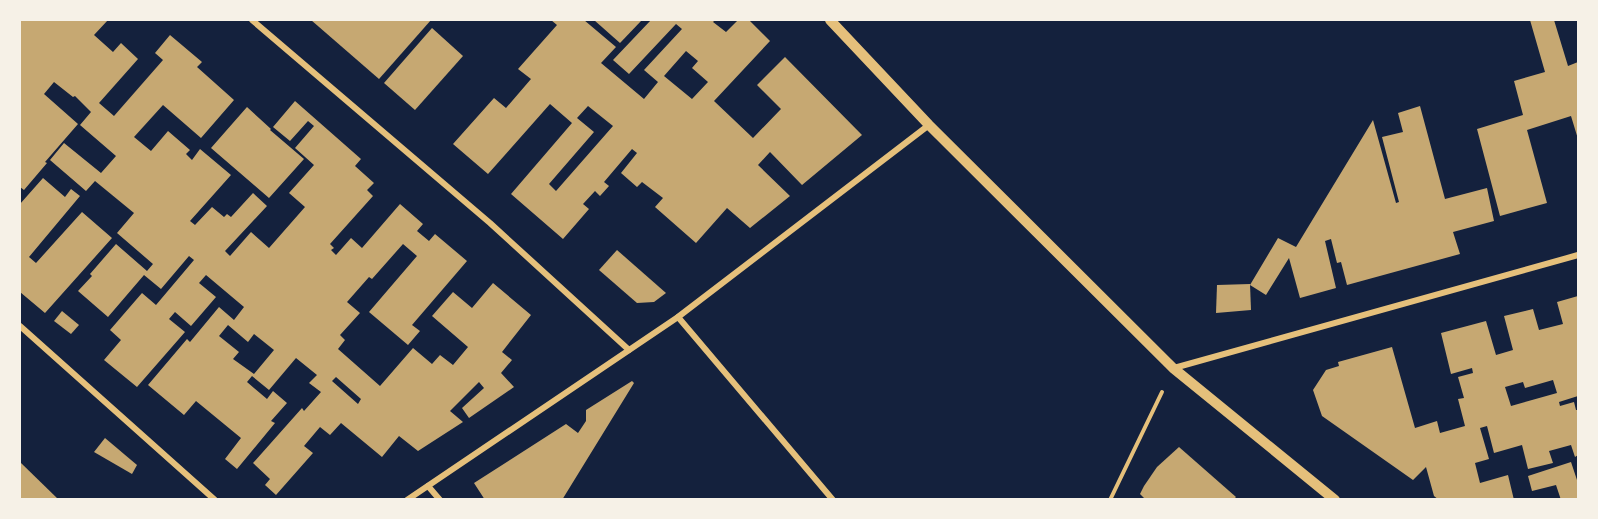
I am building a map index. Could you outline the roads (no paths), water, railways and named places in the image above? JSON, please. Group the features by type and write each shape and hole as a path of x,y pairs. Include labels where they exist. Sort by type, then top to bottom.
{"street":[{"path":"252,20 490,223 629,350"},
{"path":"830,20 929,125 1173,368 1335,500"},
{"path":"407,500 678,317 929,125"},
{"path":"1173,368 1578,255"},
{"path":"678,317 833,500"},
{"path":"20,326 214,500"},
{"path":"428,486 440,500"}]}
